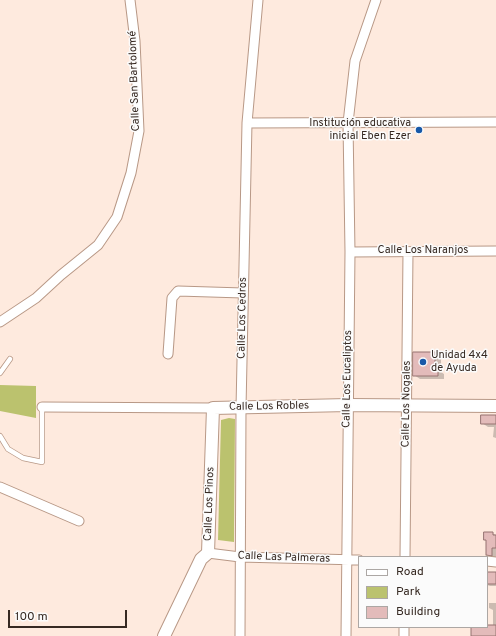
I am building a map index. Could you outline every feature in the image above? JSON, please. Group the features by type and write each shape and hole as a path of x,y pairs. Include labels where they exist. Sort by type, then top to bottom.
{"street":[{"name":"Calle San Bartolomé","path":"0,322 36,298 61,275 98,245 117,217 131,173 139,131 135,41 130,0"},
{"name":"Calle Los Cedros","path":"240,636 241,408 247,123 258,0"},
{"name":"Calle Los Eucaliptos","path":"346,636 350,252 348,123 355,61 376,0"},
{"path":"247,123 496,122"},
{"name":"Calle Los Naranjos","path":"350,252 496,251"},
{"name":"Calle Los Nogales","path":"405,556 408,252"},
{"path":"168,354 172,298 178,291 243,293"},
{"name":"Calle Los Robles","path":"42,407 241,408 348,405 496,406"},
{"name":"Calle Los Pinos","path":"164,636 201,559 208,553 213,408"},
{"path":"0,487 79,521"},
{"name":"Calle Las Palmeras","path":"208,553 240,557 347,561 358,560"}],"lane":[{"path":"0,373 10,359"},
{"path":"0,436 8,449 23,458 42,462 42,407"}],"green space":[{"path":"0,385 36,386 36,418 0,411"},
{"path":"229,418 235,419 234,542 218,540 221,420"}],"building":[{"name":"Unidad 4x4 de Ayuda","path":"413,352 435,352 435,369 438,369 438,376 413,376"},
{"path":"481,415 496,415 496,424 481,424"},
{"path":"484,532 493,532 493,535 496,535 496,548 492,548 492,556 486,555 486,540 484,540"},
{"path":"488,572 496,572 496,584 488,584"},
{"path":"488,625 496,625 496,636 471,636 471,628 488,628"}],"place":[{"name":"Institución educativa inicial Eben Ezer","path":"419,130"},
{"name":"Unidad 4x4 de Ayuda","path":"423,362"}]}
